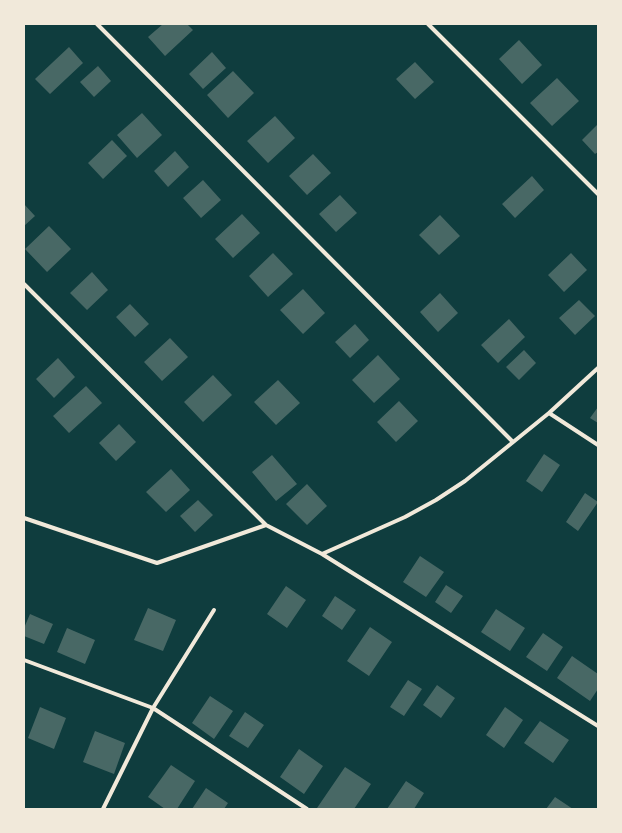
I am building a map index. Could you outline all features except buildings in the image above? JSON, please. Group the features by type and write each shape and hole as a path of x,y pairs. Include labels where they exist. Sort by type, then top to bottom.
{"street":[{"path":"97,24 514,442"},
{"path":"428,24 598,194"},
{"path":"24,284 266,525 322,554 598,726"},
{"path":"322,554 405,517 436,500 465,481 549,413 598,368"},
{"path":"549,413 598,446"},
{"path":"24,518 157,564 266,525"},
{"path":"103,809 153,708 214,610"},
{"path":"24,660 153,708 307,809"}]}
